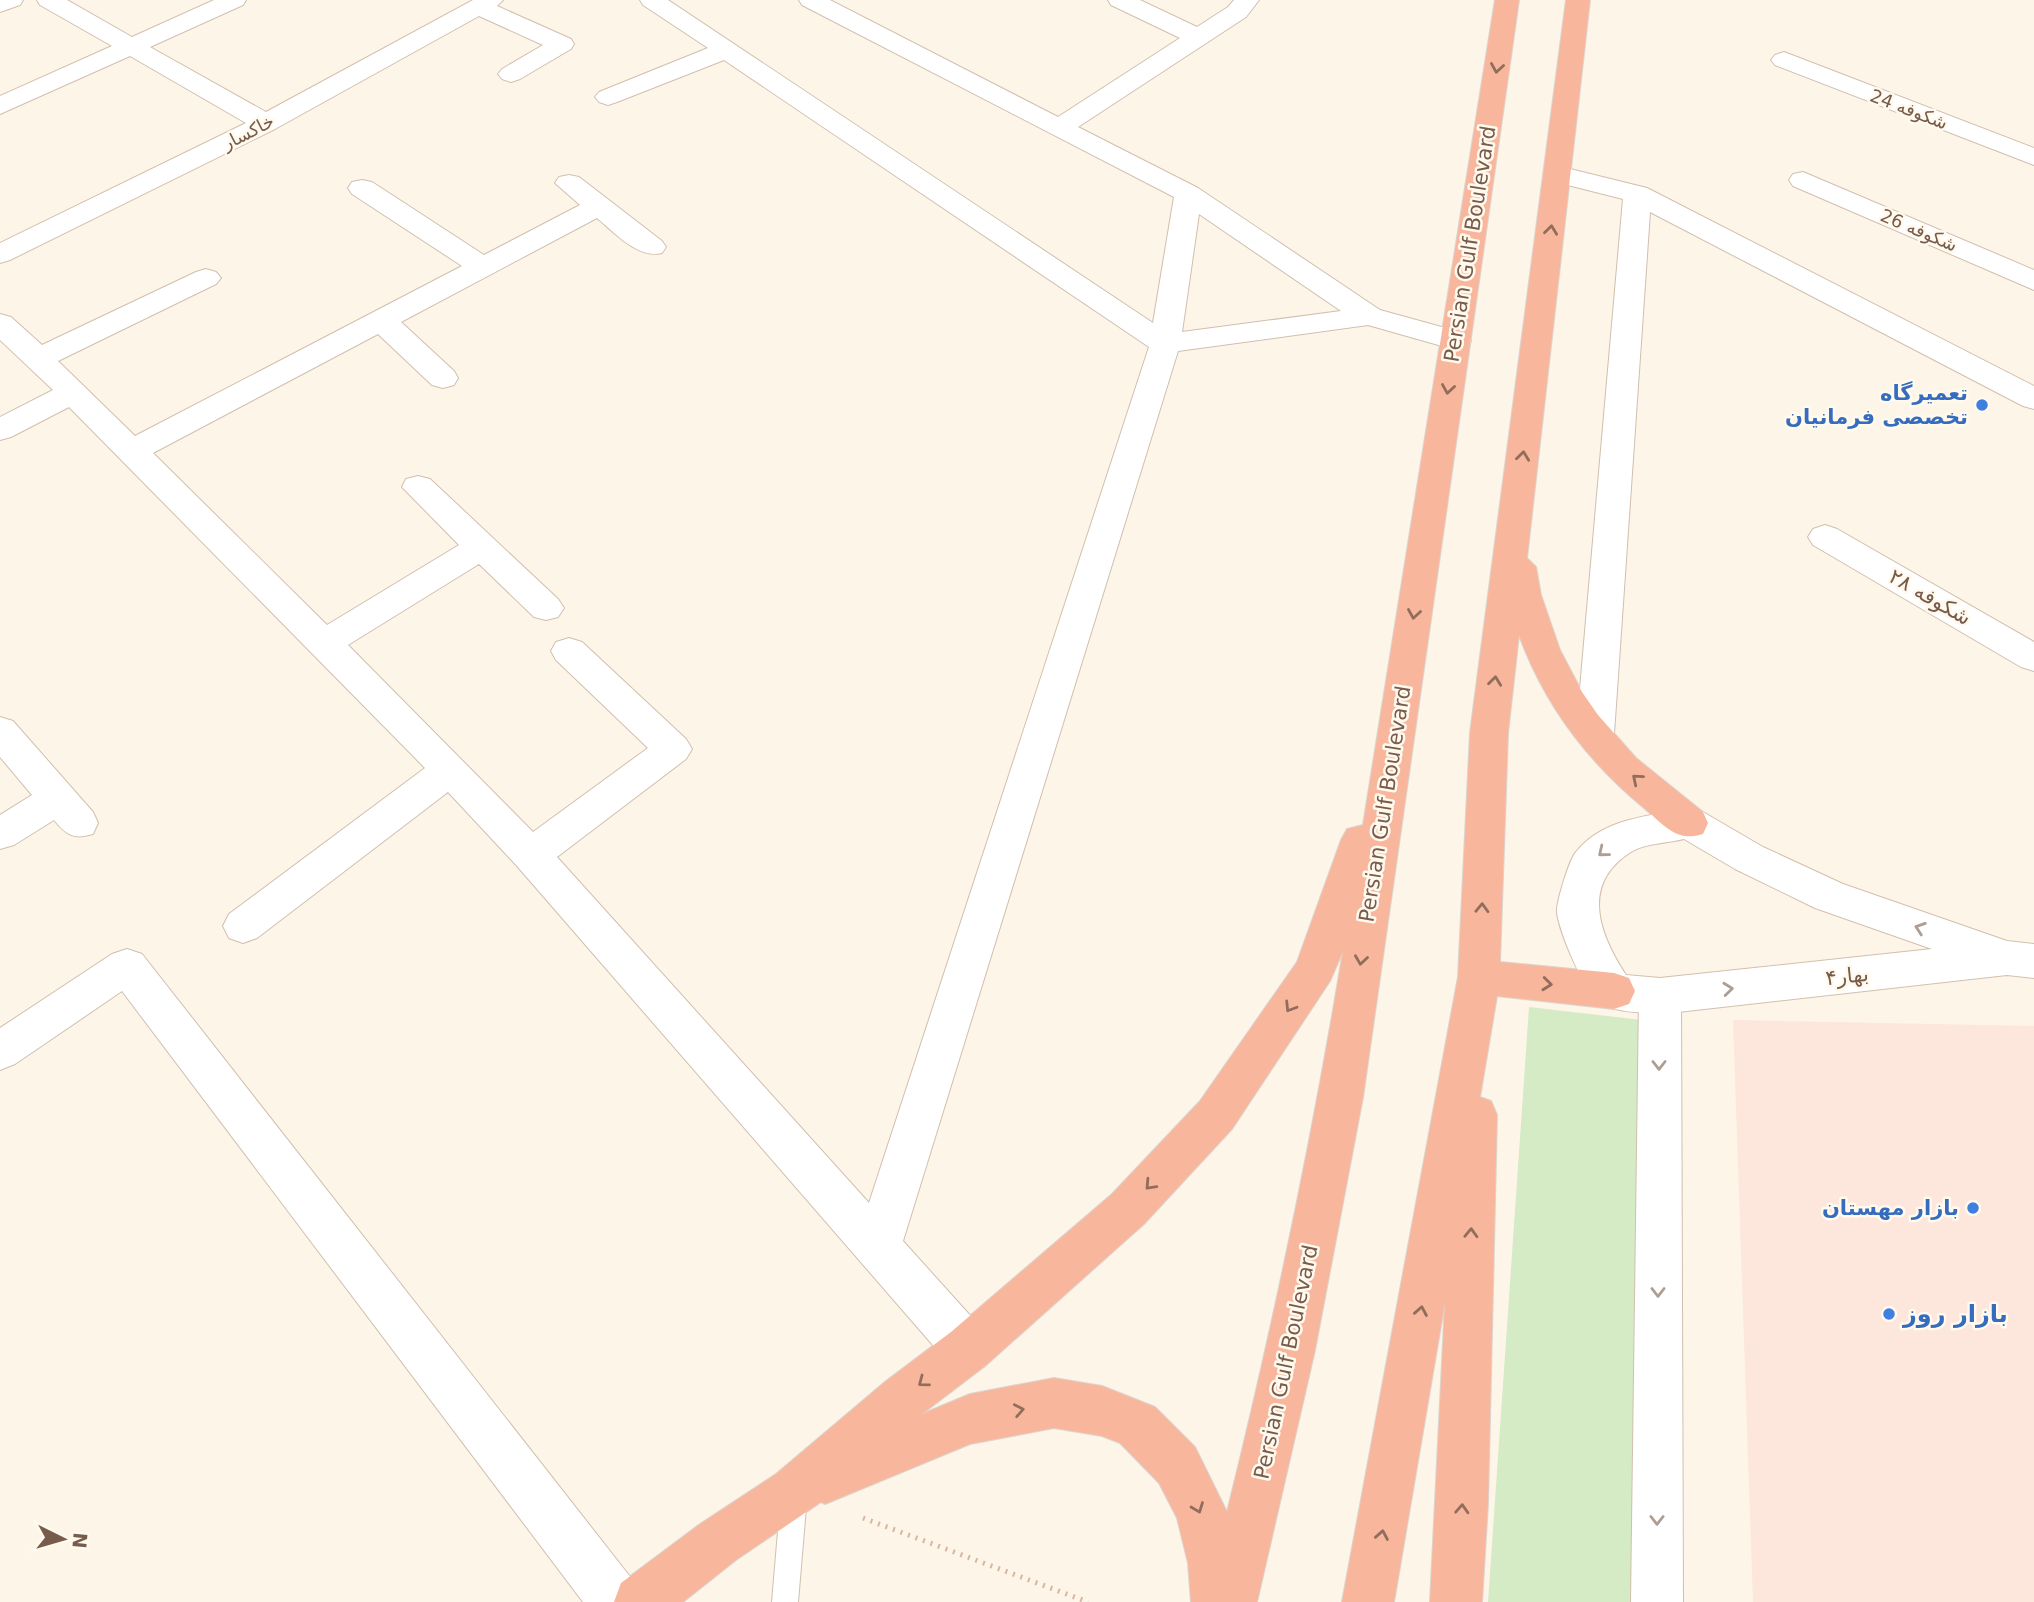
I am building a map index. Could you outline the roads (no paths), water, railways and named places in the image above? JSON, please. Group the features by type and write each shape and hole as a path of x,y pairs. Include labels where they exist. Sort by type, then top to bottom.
{"highway":[{"name":"Persian Gulf Boulevard","path":"1231,1602 1291,1350 1341,1097 1507,0"},
{"path":"1456,1602 1463,1489 1489,733 1578,0"},
{"path":"1514,527 1524,599 1536,637 1567,701 1622,767 1689,823"},
{"path":"640,1602 718,1542 794,1492 902,1398 968,1349 1128,1209 1216,1115 1315,969 1348,882 1398,714"},
{"path":"1479,976 1614,991"},
{"path":"1368,1602 1479,976"},
{"path":"794,1492 971,1419 1054,1403 1102,1411 1137,1425 1177,1465 1201,1512 1214,1563 1217,1602"}],"street":[{"path":"0,5 11,0"},
{"path":"49,0 266,123"},
{"path":"0,106 234,0"},
{"path":"652,0 1165,344 1369,316"},
{"path":"811,0 1188,194 1369,316 1455,341"},
{"path":"1120,0 1199,37"},
{"path":"1058,128 1237,12 1247,0"},
{"path":"484,4 562,44 511,74"},
{"name":"خاکسار","path":"0,254 266,123 484,4"},
{"path":"608,97 726,50"},
{"name":"شکوفه 24","path":"1784,60 2034,157"},
{"path":"1558,174 1637,194 2034,399"},
{"name":"شکوفه 26","path":"1803,180 2032,277"},
{"path":"569,183 652,247"},
{"path":"362,188 483,267"},
{"path":"878,1246 1165,344 1188,194"},
{"path":"1595,734 1637,194"},
{"path":"132,451 598,206"},
{"path":"38,359 206,278"},
{"path":"381,320 443,378"},
{"path":"0,323 73,392 324,643 531,855 968,1349"},
{"path":"0,430 73,392"},
{"path":"418,487 546,608"},
{"name":"شکوفه ۲۸","path":"1825,537 2034,658"},
{"path":"324,643 481,547"},
{"path":"531,855 673,749 569,651"},
{"path":"0,731 68,811 0,834"},
{"path":"243,926 450,770"},
{"path":"1614,991 1590,954 1577,911 1590,863 1622,837 1689,823 1749,858 1829,896 2021,960"},
{"name":"بهار۴","path":"1614,991 1660,996 2021,960"},
{"path":"0,1051 127,966 616,1602"},
{"path":"1657,1602 1660,996"}],"lane":[{"path":"785,1602 794,1492"}],"place":[{"name":"تعمیرگاه تخصصی فرمانیان","path":"1982,405"},
{"name":"بازار مهستان","path":"1973,1208"},
{"name":"بازار روز","path":"1889,1314"}]}
